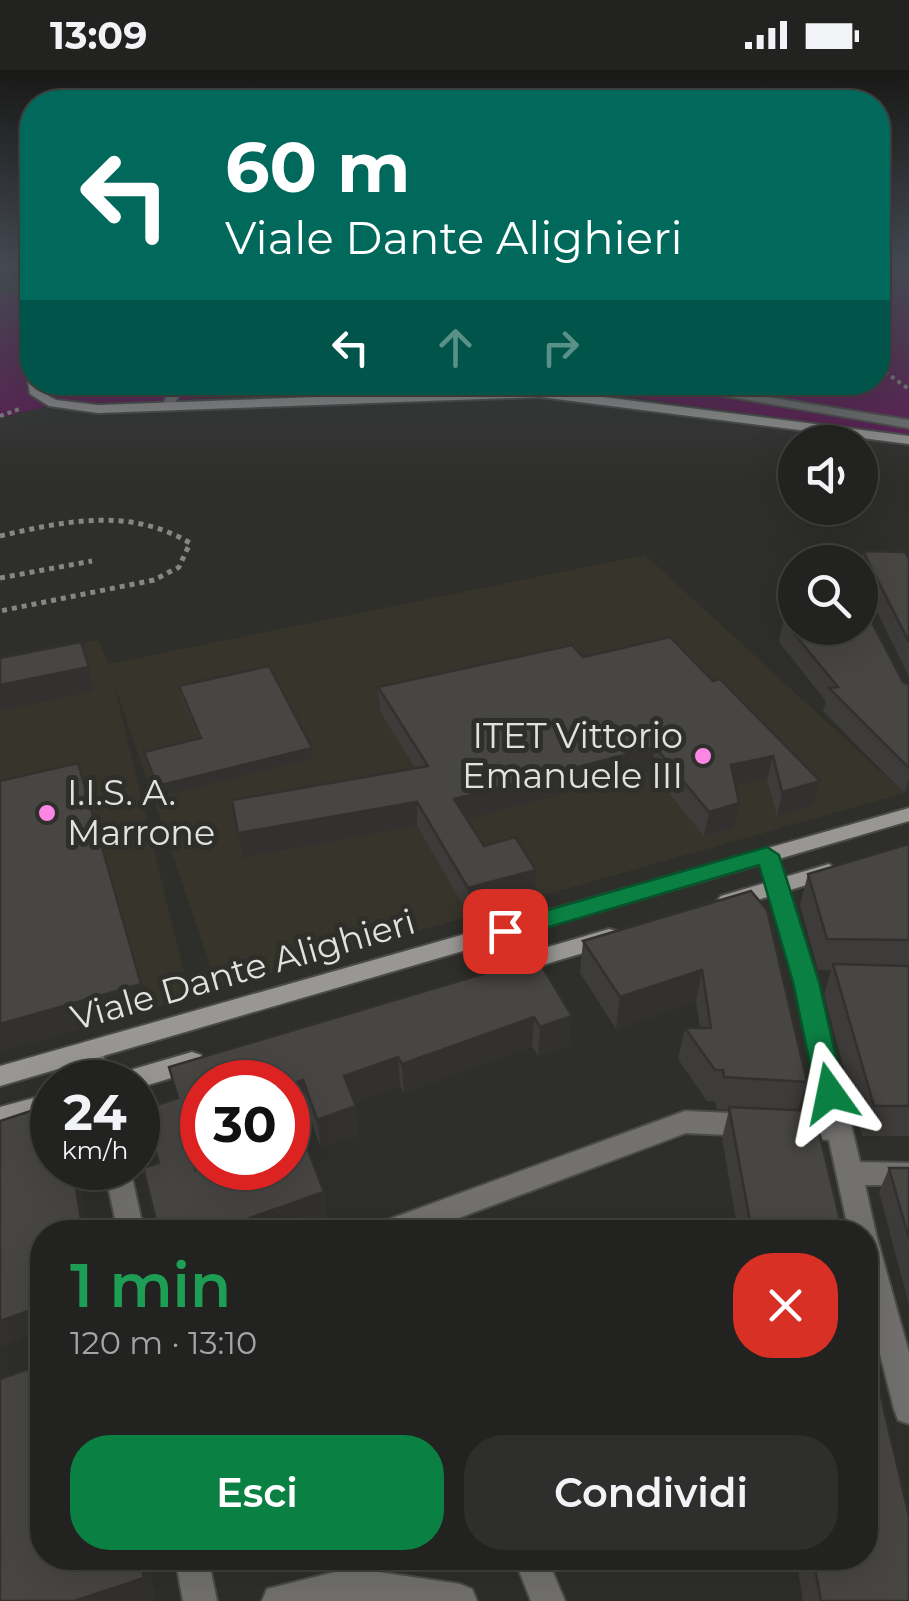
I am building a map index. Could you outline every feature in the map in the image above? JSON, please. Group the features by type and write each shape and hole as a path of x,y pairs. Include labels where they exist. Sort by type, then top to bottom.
{"main road":[{"path":"39,395 70,407 424,395"},
{"path":"548,395 909,440"},
{"name":"Viale Dante Alighieri","path":"0,1076 909,814"},
{"path":"703,909 853,863"},
{"path":"497,970 628,931"},
{"path":"160,1071 216,1054"},
{"path":"0,1118 30,1109"}],"street":[{"path":"168,406 174,395"},
{"path":"730,395 909,424"},
{"path":"778,886 814,982 838,1130 860,1220"},
{"path":"92,1051 94,1060"},
{"path":"427,1220 685,1122 838,1130"},
{"path":"847,1173 909,1174"},
{"path":"122,1190 128,1220"},
{"path":"878,1291 909,1409"},
{"path":"194,1570 200,1601"},
{"path":"536,1570 548,1601"},
{"path":"279,1601 351,1585 460,1601"}],"lane":[{"path":"767,855 778,886"}],"path":[{"path":"0,536 86,521 124,522 175,530 190,542 179,567 154,580 0,611"},
{"path":"0,578 92,561"}],"shaded area":[{"path":"0,337 20,337 20,395 256,395 129,403 63,402 0,418"},
{"path":"890,337 909,337 909,435 878,431 878,425 835,425 613,395 890,395"},
{"name":"ITET Vittorio Emanuele III","path":"645,555 904,793 218,988 113,680 190,998 0,1051 0,661 98,640 109,664"}],"building":[{"path":"878,551 905,552 909,559 909,642 878,581"},
{"path":"878,634 903,682 909,685 909,768 829,688 838,687 804,645 878,645"},
{"path":"670,637 713,681 720,679 820,781 782,792 773,756 731,765 739,803 709,812 655,747 454,799 484,846 515,837 536,870 468,888 417,802 238,833 232,800 428,766 378,687 572,645 583,657"},
{"path":"81,642 89,667 0,685 0,658"},
{"path":"269,666 312,748 157,786 144,752 201,738 179,686"},
{"path":"78,763 141,984 0,1024 0,781"},
{"path":"909,844 909,940 827,939 808,874"},
{"path":"751,891 767,910 807,1082 724,1077 723,1070 715,1070 685,1028 711,1028 702,970 620,997 583,941"},
{"path":"537,958 572,1016 540,1027 534,1017 402,1064 398,1057 344,1076 356,1106 317,1120 310,1100 310,1060 193,1060"},
{"path":"833,964 909,966 909,1106 874,1106"},
{"path":"180,1064 180,1190 310,1190 310,1155 324,1192 244,1220 156,1220 148,1190 160,1190 160,1104 178,1098 169,1067"},
{"path":"729,1107 814,1111 840,1220 750,1220"},
{"path":"30,1111 30,1190 76,1190 81,1220 30,1220 30,1310 0,1321 0,1121"},
{"path":"889,1168 909,1168 909,1239"},
{"path":"30,1368 30,1570 142,1570 144,1578 74,1601 0,1601 0,1379"},
{"path":"878,1384 909,1516 909,1601 821,1601 815,1570 878,1570"}],"place":[{"name":"ITET Vittorio Emanuele III","path":"703,756"},
{"name":"I.I.S. A. Marrone","path":"47,813"}],"route":[{"path":"505,931 767,855 806,982 830,1093"}]}
